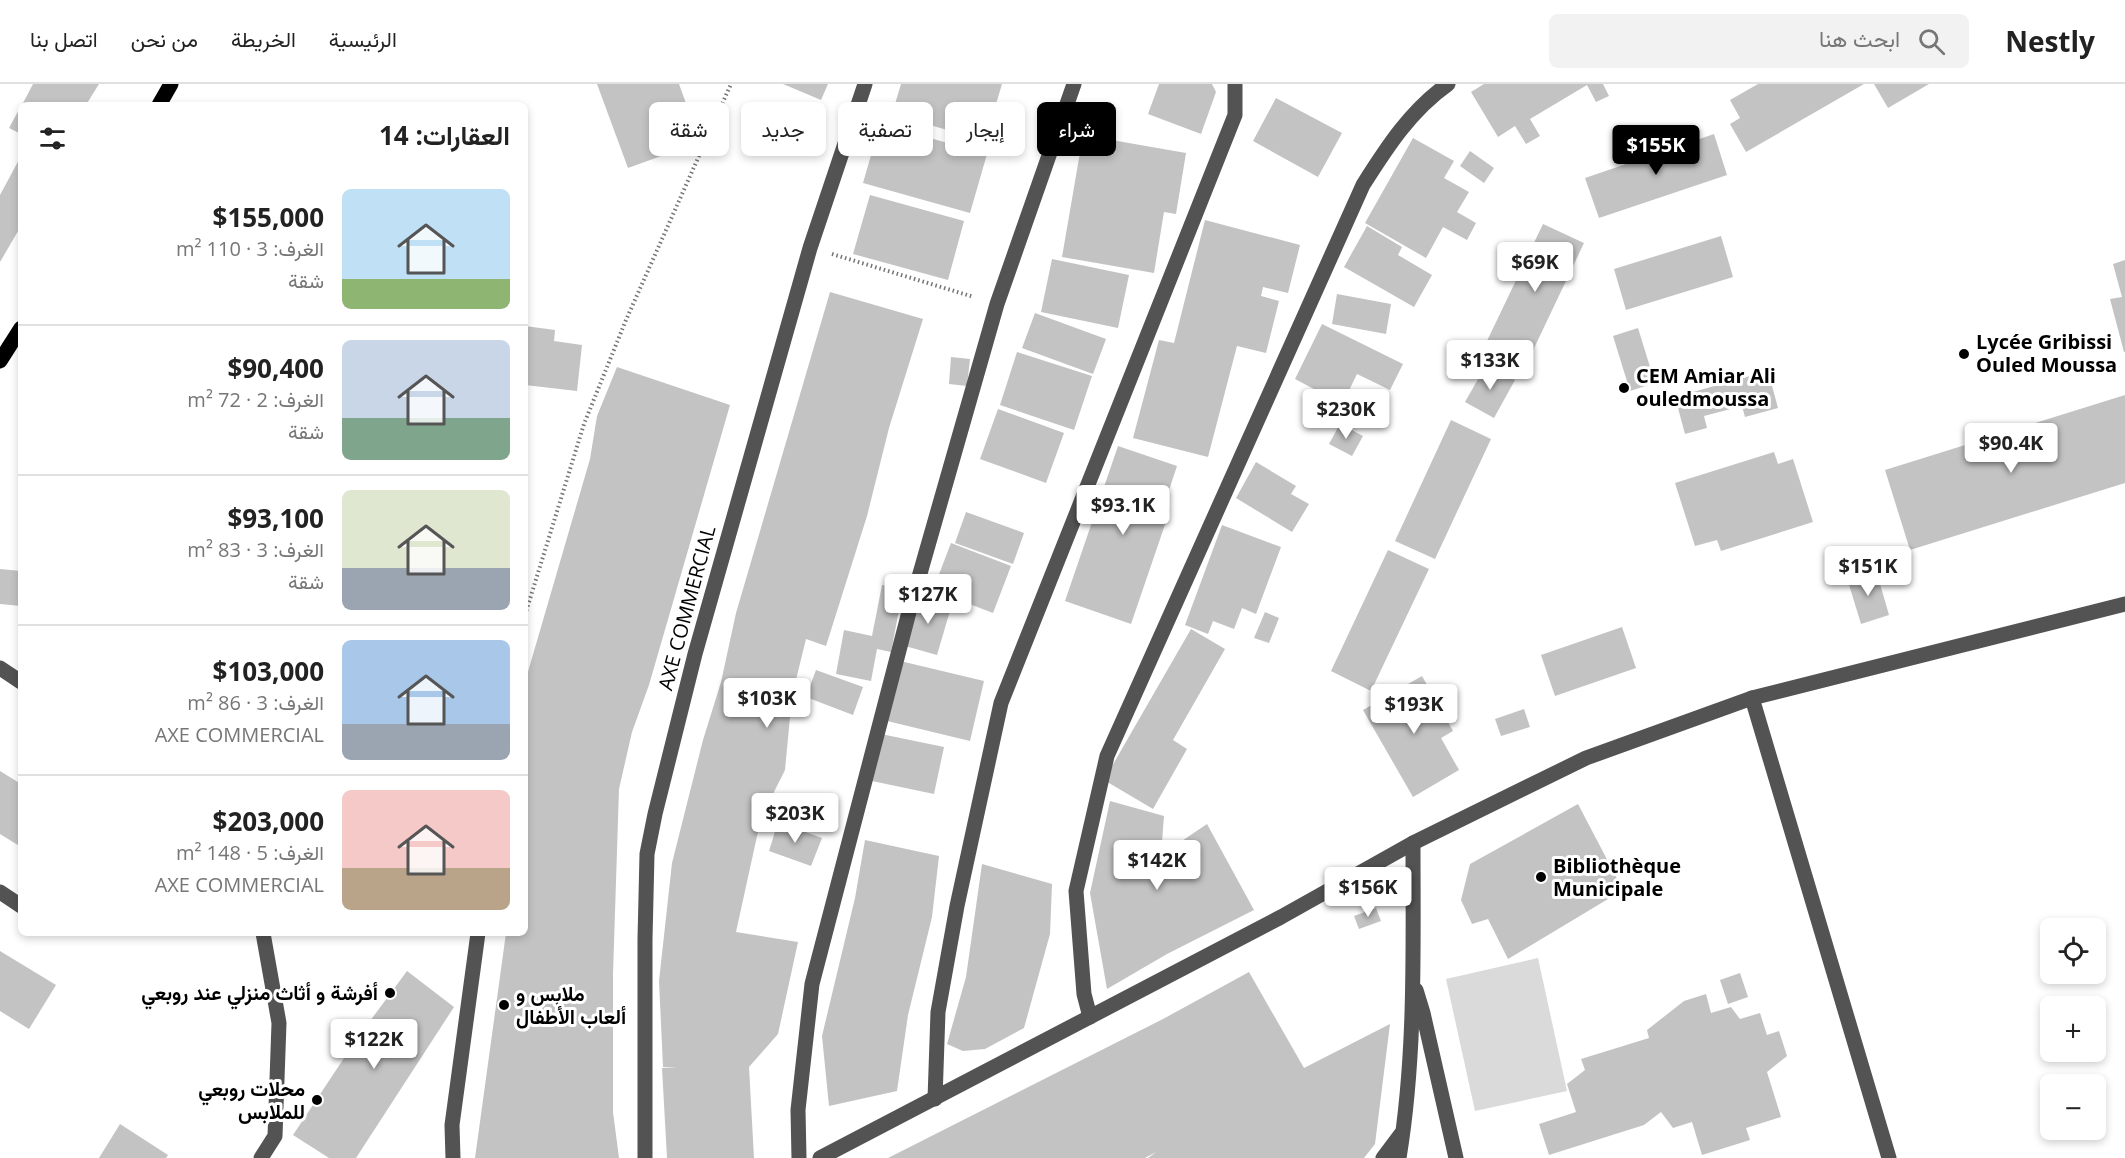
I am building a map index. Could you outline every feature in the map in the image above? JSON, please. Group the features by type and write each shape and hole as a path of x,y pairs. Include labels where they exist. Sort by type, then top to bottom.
{"main road":[{"path":"161,102 171,84"},
{"path":"0,361 18,333"}],"street":[{"name":"AXE COMMERCIAL","path":"645,1158 647,854 695,654 810,248 866,84"},
{"path":"799,1158 798,1110 812,984 909,612 998,304 1074,84"},
{"path":"935,1099 938,1012 957,906 1001,703 1235,115 1235,84"},
{"path":"1090,1017 1084,994 1076,891 1107,756 1364,185 1395,135 1437,92 1448,84"},
{"path":"820,1158 1090,1017 1413,843 1586,758 1752,698 2125,604"},
{"path":"0,668 18,680"},
{"path":"1752,698 1889,1158"},
{"path":"1399,1158 1404,1130 1413,982 1413,843"},
{"path":"0,892 18,904"},
{"path":"261,1158 274,1136 279,1023 264,936"},
{"path":"453,1158 452,1125 478,936"},
{"path":"1413,982 1424,1013 1456,1158"},
{"path":"1383,1158 1404,1130"}],"path":[{"path":"528,605 584,424 626,320 731,84"},
{"path":"810,248 998,304"}],"shaded area":[{"path":"1538,958 1567,1091 1475,1111 1446,979"}],"building":[{"path":"33,84 99,84 88,102 24,102"},
{"path":"597,84 679,84 686,102 649,102 649,156 661,156 628,168"},
{"path":"783,84 828,84 821,100"},
{"path":"901,84 1002,84 997,102 945,102 945,129 933,126 933,102 896,102"},
{"path":"1159,84 1212,84 1216,92 1201,134 1148,114"},
{"path":"1484,84 1603,84 1609,96 1596,102 1587,85 1530,119 1540,136 1526,144 1515,126 1498,137 1471,92"},
{"path":"1758,84 1864,84 1746,152 1730,124 1740,118 1730,100"},
{"path":"1874,84 1929,84 1888,108"},
{"path":"1276,98 1342,133 1318,177 1253,141"},
{"path":"18,112 18,132 9,128"},
{"path":"1714,134 1727,175 1599,218 1585,178"},
{"path":"1413,138 1454,161 1444,178 1469,192 1457,212 1476,223 1467,240 1443,227 1426,258 1365,223"},
{"path":"933,139 945,142 945,156 986,156 970,213 863,183 871,156 933,156"},
{"path":"1116,141 1186,153 1176,214 1164,212 1154,273 1062,257 1079,156 1116,156"},
{"path":"1470,151 1494,168 1484,183 1460,166"},
{"path":"18,162 18,231 0,262 0,195"},
{"path":"870,195 964,221 948,280 853,254"},
{"path":"1205,220 1300,245 1288,293 1263,287 1261,296 1279,301 1266,353 1237,346 1208,457 1133,438 1159,340 1174,343"},
{"path":"1543,224 1584,243 1527,363 1486,343"},
{"path":"1367,226 1402,247 1398,255 1432,275 1414,307 1344,267"},
{"path":"1721,236 1733,277 1626,310 1614,269"},
{"path":"1052,259 1129,275 1118,328 1041,312"},
{"path":"2125,260 2124,352 2110,299 2122,297 2113,264"},
{"path":"830,292 923,319 889,428 867,516 826,646 806,639 792,696 785,770 761,818 736,932 798,942 778,1034 749,1067 754,1158 667,1158 662,1068 677,1067 663,1067 659,981 672,863 703,740 721,682 736,613"},
{"path":"1337,294 1391,304 1386,334 1332,324"},
{"path":"1035,313 1106,339 1093,374 1022,348"},
{"path":"1322,324 1403,364 1390,390 1357,374 1336,417 1307,403 1314,389 1295,379"},
{"path":"528,326 555,330 554,341 582,345 577,391 528,385"},
{"path":"1638,328 1655,383 1630,391 1613,336"},
{"path":"1017,352 1092,376 1074,430 1000,405"},
{"path":"951,357 970,359 967,386 949,384"},
{"path":"1486,365 1515,380 1494,418 1465,402"},
{"path":"617,367 730,405 649,685 632,732 619,789 613,974 613,1112 619,1158 475,1158 506,936 528,936 528,672 590,459 597,416"},
{"path":"1768,371 1778,408 1745,417 1742,406 1704,416 1707,428 1685,434 1675,397"},
{"path":"2125,395 2125,483 1910,550 1885,470"},
{"path":"998,409 1064,433 1046,483 980,459"},
{"path":"1451,420 1491,439 1435,559 1395,541"},
{"path":"1340,424 1363,436 1352,456 1329,444"},
{"path":"1118,446 1177,466 1163,508 1170,510 1131,624 1065,601"},
{"path":"1774,452 1778,464 1793,459 1813,522 1721,551 1717,540 1695,546 1675,483"},
{"path":"1256,462 1296,486 1291,494 1309,504 1292,532 1236,498"},
{"path":"966,512 1024,533 1013,564 955,543"},
{"path":"1222,525 1281,547 1256,614 1242,608 1234,629 1213,621 1208,634 1185,625"},
{"path":"951,543 1011,566 993,613 933,590"},
{"path":"1388,550 1429,569 1371,691 1331,671"},
{"path":"0,569 18,571 18,606 0,604"},
{"path":"1876,570 1889,615 1861,624 1847,578"},
{"path":"882,585 903,589 891,652 877,649 871,681 836,674 844,630 872,636"},
{"path":"920,594 952,604 937,655 905,646"},
{"path":"1265,612 1279,618 1269,643 1254,638"},
{"path":"1622,627 1636,668 1555,696 1541,655"},
{"path":"1191,629 1225,649 1173,740 1187,749 1153,809 1104,780"},
{"path":"896,660 984,681 970,741 883,720"},
{"path":"816,670 863,687 853,715 806,697"},
{"path":"1422,676 1453,731 1441,738 1459,770 1413,797 1363,710"},
{"path":"1524,709 1530,727 1501,736 1495,719"},
{"path":"881,734 944,747 934,794 872,781"},
{"path":"0,771 18,782 18,845 0,834"},
{"path":"1110,801 1164,816 1161,855 1207,824 1254,910 1167,954 1107,989 1090,893"},
{"name":"Bibliothèque Municipale","path":"1578,804 1623,890 1508,959 1488,919 1472,924 1461,900 1470,864"},
{"path":"778,822 822,838 811,866 769,851"},
{"path":"865,840 939,856 932,917 908,1015 897,1091 829,1106 822,1036 855,898"},
{"path":"982,864 1052,884 1050,934 1024,1028 985,1049 963,1051 947,1044 966,977"},
{"path":"1376,908 1381,921 1359,929 1354,916"},
{"path":"0,951 56,985 29,1029 0,1011"},
{"path":"407,971 454,1007 356,1158 329,1158 293,1135 356,1040"},
{"path":"1249,972 1304,1068 1390,1024 1375,1144 1364,1158 1148,1158 1156,1152 1145,1158 888,1158 1163,1019"},
{"path":"1740,973 1748,997 1728,1004 1720,980"},
{"path":"1706,994 1711,1013 1731,1007 1740,1019 1760,1013 1767,1035 1779,1031 1787,1056 1767,1072 1781,1117 1746,1128 1750,1140 1702,1155 1692,1122 1673,1128 1661,1112 1644,1125 1549,1155 1539,1124 1576,1112 1567,1084 1585,1070 1581,1059 1649,1038 1647,1030 1684,1001"},
{"path":"120,1124 168,1155 166,1158 99,1158"}],"place":[{"name":"Lycée Gribissi Ouled Moussa","path":"1964,354"},
{"name":"CEM Amiar Ali ouledmoussa","path":"1624,388"},
{"name":"Bibliothèque Municipale","path":"1541,877"},
{"name":"أفرشة و أثاث منزلي عند روبعي","path":"390,993"},
{"name":"ملابس و ألعاب الأطفال","path":"504,1005"},
{"name":"محلات روبعي للملابس","path":"317,1100"}]}
